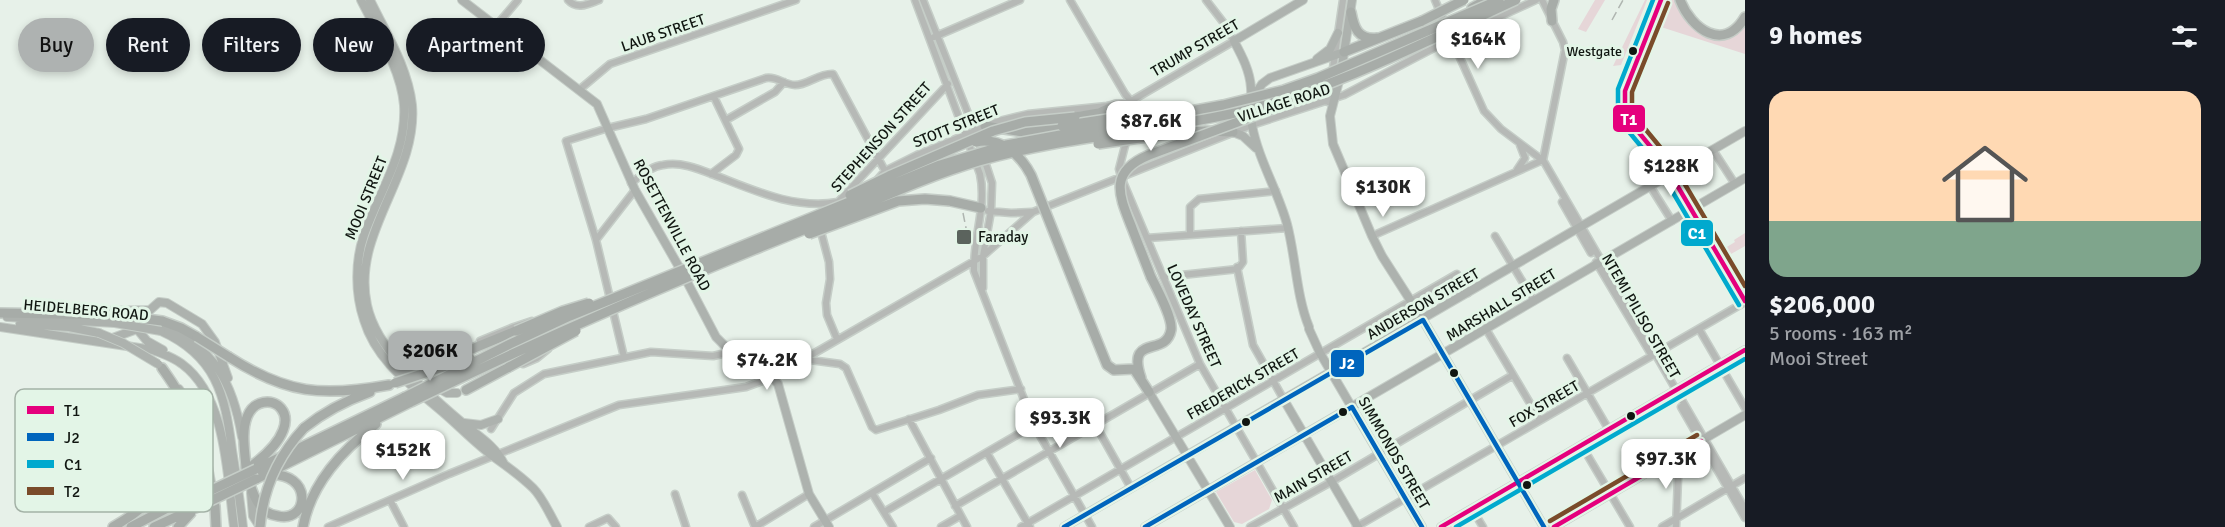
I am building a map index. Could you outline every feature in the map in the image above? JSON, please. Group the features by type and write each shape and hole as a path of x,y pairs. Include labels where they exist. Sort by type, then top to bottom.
{"highway":[{"path":"1340,54 1422,21 1464,0"},
{"path":"1450,22 1486,0"},
{"path":"260,527 265,496 273,471 284,451 304,428 321,414 340,404 510,344 625,299 940,165 1030,141 1254,100 1318,78 1499,0"},
{"path":"758,243 979,161 1029,149 1237,112 1311,89 1388,58 1516,0"},
{"path":"1552,21 1551,9 1554,0"},
{"path":"1680,0 1691,22 1699,29 1709,33 1731,32 1745,17"},
{"path":"1351,12 1353,24 1360,35 1371,39 1382,38"},
{"path":"1141,378 1136,363 1138,356 1144,350 1167,339 1171,330 1169,317 1151,277 1119,192 1122,177 1132,163 1300,100 1388,58"},
{"path":"985,126 1023,132 1254,100"},
{"path":"758,243 890,176 1011,125 1099,113 1116,105"},
{"path":"979,161 1182,132 1233,132"},
{"path":"949,151 986,141 1007,148 1022,159 1031,175 1107,365 1114,370 1134,369 1149,392"},
{"path":"758,243 799,237 898,201 924,199 950,201 986,210"},
{"path":"440,362 562,311 625,299"},
{"path":"460,392 509,367 625,299"},
{"path":"213,493 625,299"},
{"path":"0,314 115,319 181,328 268,379 294,388 331,393 392,384"},
{"path":"304,525 317,492 338,457 407,401 510,344"},
{"path":"160,366 175,389"},
{"path":"253,473 277,443 286,424 281,407 271,402 256,405 248,416 244,436 253,473 254,495 263,510 282,517 298,510 303,503 301,490 295,481 285,475 253,473"},
{"path":"215,507 217,527"},
{"path":"116,525 139,512"},
{"path":"132,527 169,512"},
{"path":"154,527 179,512"},
{"path":"178,527 190,512"}],"main road":[{"name":"MOOI STREET","path":"361,0 396,76 404,105 404,122 398,156 364,234 360,249 357,275 360,305 367,330 379,352 428,400 496,455"},
{"name":"MOOI STREET","path":"370,0 405,74 412,106 410,140 367,253 365,276 367,304 374,327 387,349 404,367 411,381 454,414 504,464 535,489 557,527"},
{"name":"ROSETTENVILLE ROAD","path":"462,0 486,18"},
{"name":"TRUMP STREET","path":"1234,41 1303,0"},
{"path":"1352,0 1331,100 1333,144 1372,236 1544,527"},
{"path":"1308,64 1328,51 1338,33"},
{"name":"SIMMONDS STREET","path":"1234,41 1248,70 1254,100 1252,125 1288,228 1304,313 1309,328 1320,353 1422,527"},
{"path":"1254,100 1256,91 1265,81 1340,54"},
{"name":"ROSETTENVILLE ROAD","path":"545,64 597,104 633,186 716,337 731,352 773,377"},
{"name":"ANDERSON STREET","path":"1064,527 1745,131"},
{"path":"1233,132 1252,143 1264,163"},
{"name":"MARSHALL STREET","path":"1145,527 1745,178"},
{"path":"103,342 137,328 159,302 168,303 202,324 215,342 236,405 253,473 254,527"},
{"path":"0,314 150,310"},
{"path":"0,325 153,350 184,365"},
{"name":"HEIDELBERG ROAD","path":"0,325 69,327 99,333 131,347 160,366 180,389"},
{"path":"161,326 190,340 211,359 225,380 236,405"},
{"name":"HEIDELBERG ROAD","path":"161,326 196,353 218,384 225,406 243,527"},
{"path":"137,328 147,341 179,360 198,379 203,389"},
{"path":"1441,527 1745,350"},
{"name":"STEPHENSON STREET","path":"411,381 440,362"},
{"path":"404,367 414,369 440,362"},
{"path":"440,362 432,370 438,388 447,393 460,392"},
{"path":"773,377 781,391 809,494 827,524"},
{"path":"428,400 439,401 460,392"},
{"path":"454,414 452,402 460,392"},
{"path":"1149,392 1230,527"},
{"path":"1284,400 1357,527"},
{"path":"213,407 229,488 234,527"},
{"path":"1554,527 1745,415"},
{"path":"463,423 481,425 498,419"},
{"path":"229,488 230,527"},
{"name":"HEIDELBERG ROAD","path":"213,495 215,507"},
{"path":"253,516 260,527"}],"street":[{"path":"503,18 518,0"},
{"path":"568,0 579,6 599,0"},
{"name":"LAUB STREET","path":"579,90 610,64 796,0"},
{"path":"915,0 975,131 992,183 974,260 974,272 984,292 1034,425 1092,527"},
{"path":"922,0 947,85 980,174 986,210 983,256 984,292"},
{"path":"933,37 1020,0"},
{"path":"1070,0 1125,94 1131,100 1129,129 1119,169 1120,177"},
{"name":"SIMMONDS STREET","path":"1206,0 1234,41"},
{"path":"1340,54 1338,33 1343,0"},
{"path":"1435,0 1484,111 1542,160"},
{"name":"VILLAGE ROAD","path":"1033,212 1233,132 1331,100 1451,39 1536,0"},
{"path":"1542,0 1563,42 1564,55 1542,160"},
{"name":"TRUMP STREET","path":"1131,100 1234,41"},
{"path":"624,357 596,240 566,141 646,119 766,78 774,77 784,82 799,84 827,73 836,76 885,171"},
{"name":"STEPHENSON STREET","path":"440,362 470,345 525,322 550,319 567,322 816,219 840,205 878,159 953,80"},
{"path":"726,120 775,92 784,82"},
{"path":"711,174 739,151 714,96"},
{"name":"STOTT STREET","path":"840,205 866,190 885,171 985,126 1013,116 1116,105 1131,100"},
{"path":"1515,173 1525,158 1518,142"},
{"path":"1713,150 1735,184"},
{"path":"1372,236 1542,160"},
{"name":"NTEMI PILISO STREET","path":"1542,160 1558,187 1558,192 1730,488 1745,518"},
{"path":"596,240 633,186 654,167 662,165 686,165 776,199 816,205 840,205"},
{"name":"LOVEDAY STREET","path":"1120,177 1200,364 1294,527"},
{"path":"1650,186 1672,220"},
{"path":"1190,234 1190,207 1199,199 1276,191"},
{"path":"986,210 1011,213 1033,212"},
{"path":"336,527 390,500 626,403 746,387 773,377 983,256 1033,212"},
{"path":"816,219 829,262 830,279 826,303 837,339"},
{"path":"1147,238 1288,228"},
{"path":"1163,278 1237,268 1243,262 1240,231"},
{"path":"1495,236 1534,301"},
{"path":"1237,268 1253,345 1284,400"},
{"name":"FREDERICK STREET","path":"1021,527 1029,525 1177,436 1457,274 1468,293"},
{"name":"FOX STREET","path":"1357,527 1745,302"},
{"path":"460,392 544,353 554,343 567,322"},
{"path":"1486,329 1540,420"},
{"path":"1699,329 1745,408"},
{"path":"490,429 514,393 544,374 657,352 713,356 731,352"},
{"path":"1567,358 1609,430"},
{"path":"803,359 840,364 846,368 874,430 978,395 1021,389"},
{"path":"955,506 1200,364"},
{"name":"MAIN STREET","path":"1250,527 1513,375"},
{"path":"909,419 967,527"},
{"path":"1095,424 1131,488"},
{"path":"884,512 1034,425"},
{"path":"1582,446 1630,527"},
{"path":"987,453 1029,525"},
{"path":"1676,527 1679,454"},
{"path":"814,527 827,524 872,493 931,458"},
{"path":"1662,527 1745,478"},
{"name":"NTEMI PILISO STREET","path":"1730,488 1745,509"},
{"path":"872,493 892,527"},
{"path":"675,494 686,527"},
{"path":"742,495 755,527 809,494"},
{"path":"390,500 404,527"},
{"path":"1472,509 1483,527"},
{"path":"328,527 367,511"},
{"path":"941,527 960,516"},
{"path":"589,527 608,518 614,524"}],"shaded area":[{"path":"1595,0 1605,0 1586,32 1578,29"},
{"path":"1647,0 1621,65 1613,66"},
{"path":"1664,0 1677,0 1688,22 1732,36 1745,25 1745,54 1661,27 1629,96 1630,108 1634,119 1666,157 1681,162 1675,166 1668,164 1641,131 1630,113 1627,103 1627,92"},
{"path":"1745,233 1745,246 1724,258 1720,251"},
{"path":"1255,470 1272,500 1269,509 1242,524 1234,522 1216,492"}],"railway":[{"path":"1612,20 1623,0"},
{"path":"963,213 968,238"}],"transit line":[{"name":"C1","path":"1653,0 1618,89 1618,111 1625,127 1658,167 1739,305"},
{"name":"T1","path":"1661,0 1625,91 1625,109 1631,123 1664,163 1745,301"},
{"name":"T2","path":"1668,3 1632,92 1632,107 1637,119 1670,159 1745,286"},
{"name":"J2","path":"1064,527 1423,320 1544,527"},
{"name":"T1","path":"1441,527 1745,350"},
{"name":"C1","path":"1456,527 1745,359"},
{"name":"J2","path":"1145,527 1352,407 1422,527"},
{"name":"T2","path":"1550,521 1697,435"},
{"name":"T1","path":"1554,527 1701,441"}],"place":[{"name":"Westgate","path":"1633,51"},
{"name":"Faraday","path":"964,237"}]}
